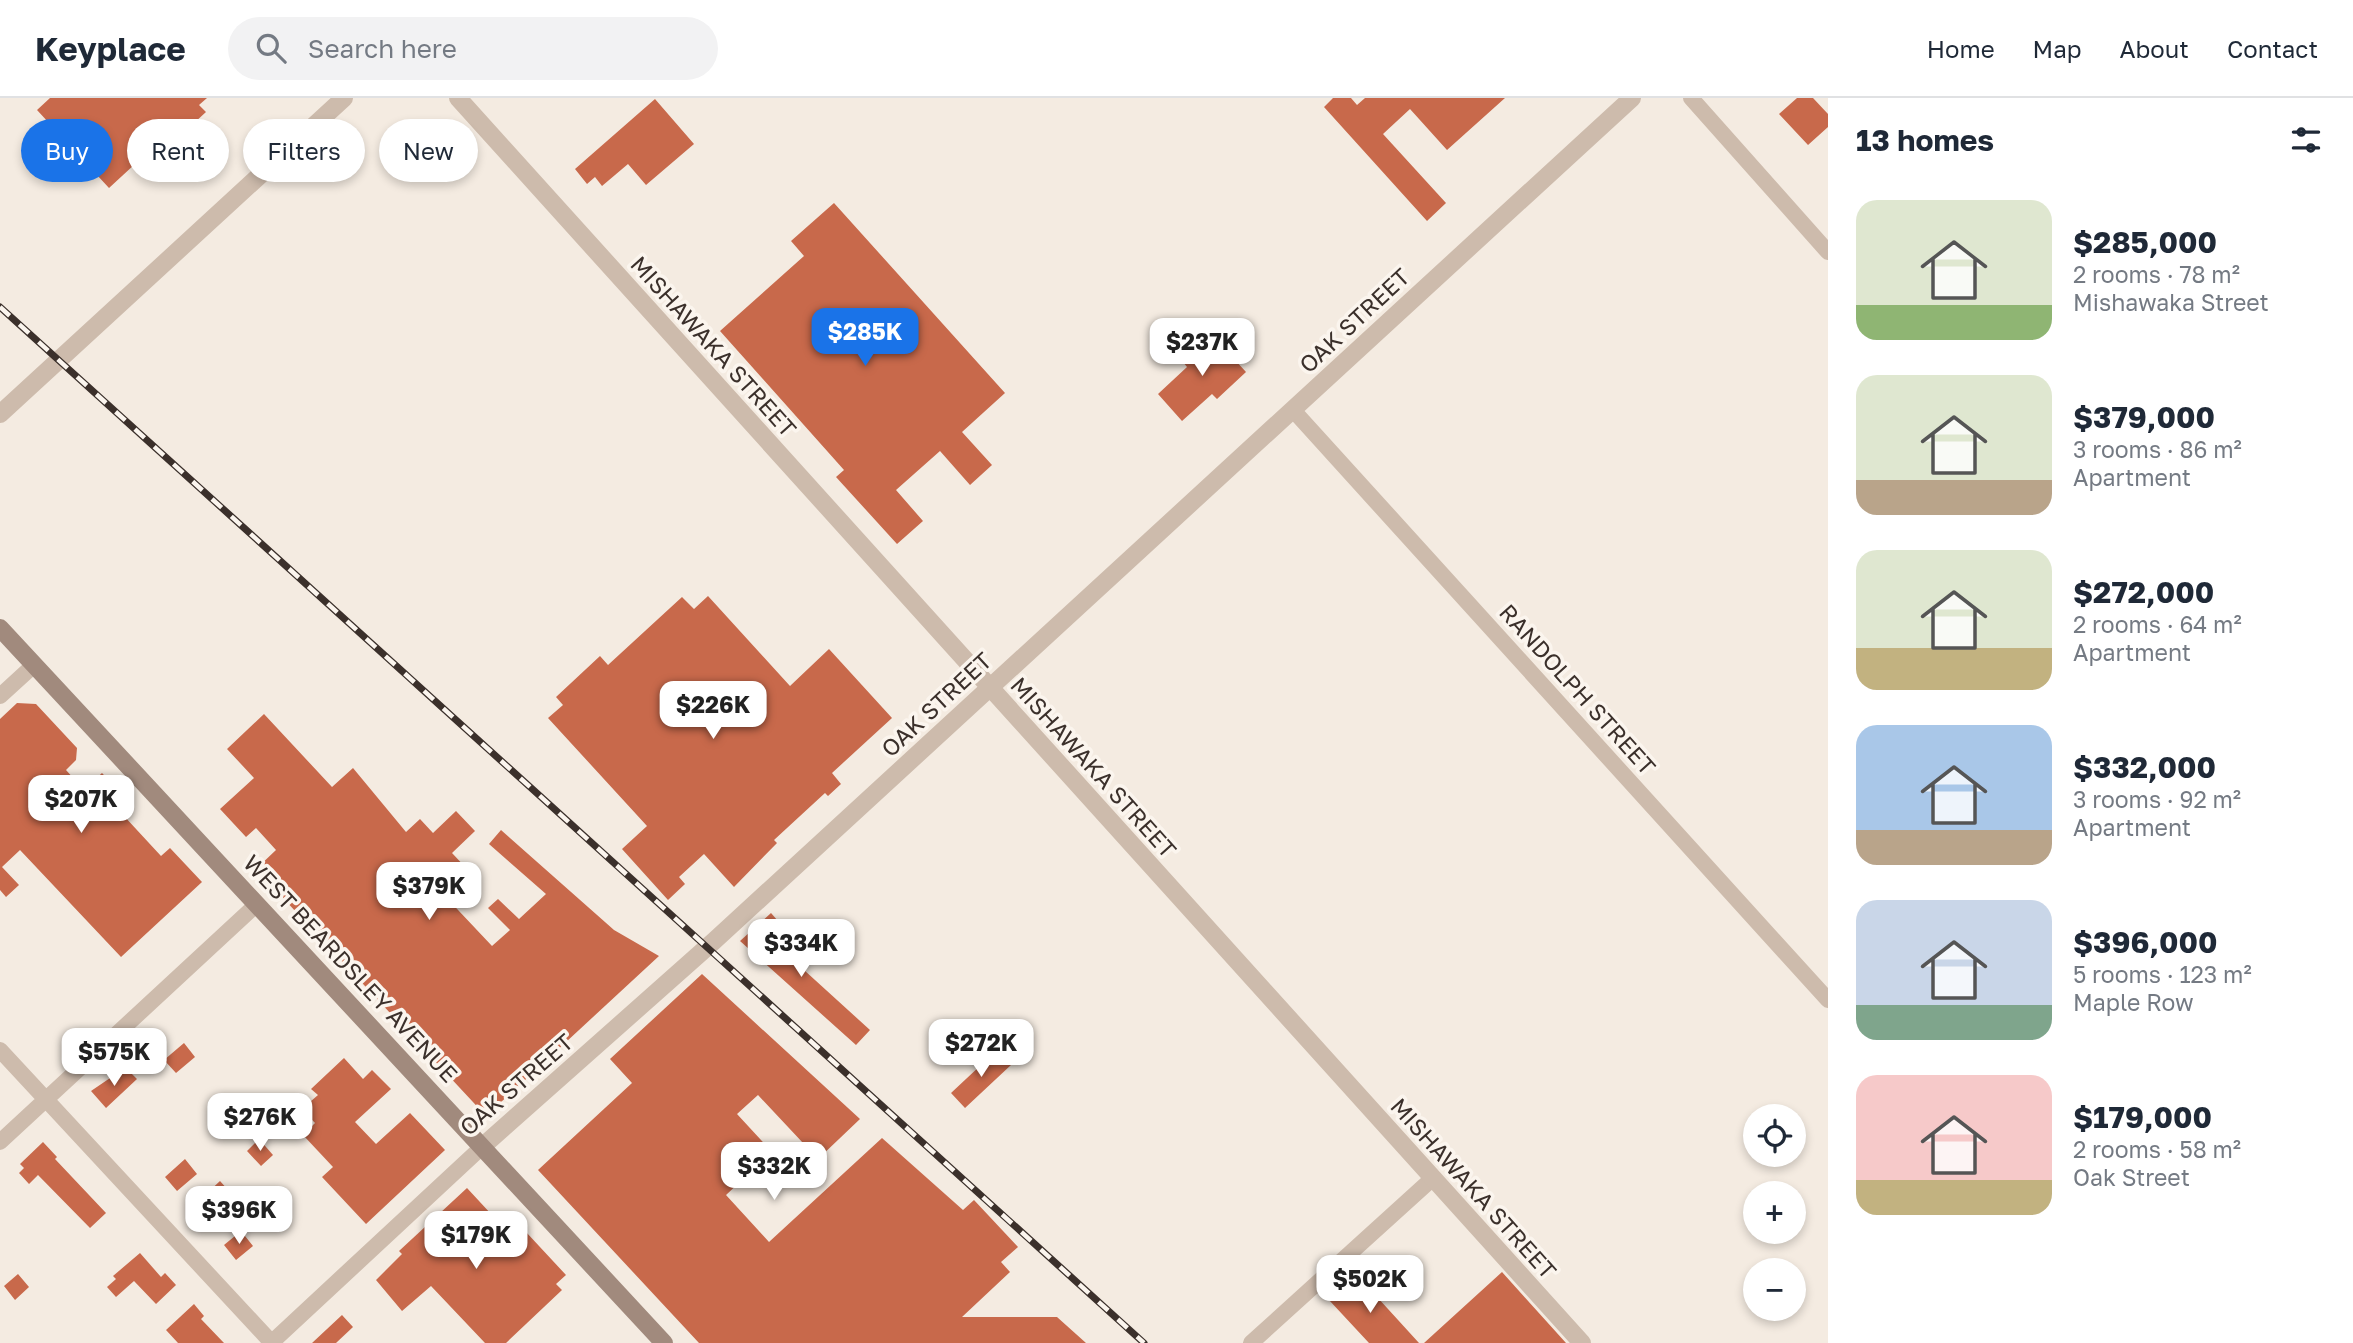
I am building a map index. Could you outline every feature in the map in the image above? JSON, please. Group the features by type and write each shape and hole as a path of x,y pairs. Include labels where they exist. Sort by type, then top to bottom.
{"main road":[{"name":"WEST BEARDSLEY AVENUE","path":"0,628 664,1343"}],"street":[{"path":"0,414 344,98"},
{"name":"MISHAWAKA STREET","path":"458,98 1582,1343"},
{"name":"OAK STREET","path":"272,1343 482,1146 714,942 1632,98"},
{"path":"1691,98 1828,251"},
{"name":"RANDOLPH STREET","path":"1293,410 1828,1000"},
{"path":"0,696 34,665"},
{"path":"0,1142 257,904"},
{"path":"0,1050 272,1343"},
{"path":"1251,1343 1433,1178"}],"building":[{"path":"50,98 207,98 199,105 206,112 198,119 127,119 127,171 109,188 103,182 113,182 113,119 45,119 37,110"},
{"path":"1333,98 1351,98 1357,105 1365,98 1505,98 1447,150 1410,109 1383,134 1446,203 1427,221 1324,107"},
{"path":"1797,98 1813,98 1828,114 1828,127 1808,145 1779,114"},
{"path":"655,99 694,144 646,185 628,164 602,186 595,177 587,184 575,169"},
{"path":"834,203 1005,393 962,432 992,465 970,485 940,451 896,490 923,521 897,544 836,477 844,470 720,331 804,256 791,241"},
{"path":"1212,335 1246,372 1217,399 1212,394 1182,421 1158,394 1187,367 1183,362"},
{"path":"708,596 790,686 829,649 892,718 832,773 841,784 828,796 825,793 774,840 777,843 734,887 704,854 679,877 685,884 668,900 622,849 647,826 548,718 563,705 556,697 600,656 608,665 682,597 694,609"},
{"path":"17,703 36,704 77,748 76,760 66,770 84,790 102,773 134,807 124,816 161,856 170,848 202,882 121,957 20,850 2,867 19,885 6,897 0,890 0,719"},
{"path":"264,714 332,787 353,768 406,832 420,819 433,833 456,811 475,831 452,853 467,869 442,893 492,946 510,930 488,908 498,899 519,919 546,894 489,844 501,830 614,930 659,956 486,1116 256,869 276,850 256,828 246,837 220,809 254,778 227,749"},
{"path":"771,913 785,929 771,940 870,1030 856,1045 740,941"},
{"path":"702,974 860,1119 818,1159 758,1095 737,1114 772,1152 726,1195 769,1242 882,1138 963,1210 974,1200 1018,1247 1001,1262 1010,1272 962,1317 1057,1317 1086,1343 699,1343 538,1170 632,1083 610,1059"},
{"path":"184,1043 195,1057 176,1073 164,1060"},
{"path":"997,1050 1011,1065 965,1108 951,1093"},
{"path":"344,1058 363,1079 372,1070 391,1089 355,1122 376,1144 410,1113 445,1150 366,1224 322,1177 333,1167 303,1135 315,1123 302,1109 318,1095 311,1089"},
{"path":"126,1068 137,1079 106,1108 91,1091 113,1076 115,1079"},
{"path":"259,1139 273,1155 261,1166 247,1151"},
{"path":"43,1142 57,1157 55,1159 106,1213 90,1228 38,1175 29,1184 19,1173 24,1168 20,1164"},
{"path":"185,1159 197,1174 177,1191 165,1177"},
{"path":"220,1181 229,1191 225,1195 231,1202 212,1220 199,1207 207,1200 204,1196"},
{"path":"467,1188 516,1241 526,1232 566,1275 556,1284 562,1290 506,1343 485,1343 431,1286 402,1311 376,1280 402,1254 399,1251"},
{"path":"241,1231 253,1246 236,1260 224,1245"},
{"path":"140,1253 161,1277 165,1273 176,1285 156,1304 134,1281 116,1297 107,1287 116,1279 113,1276"},
{"path":"1502,1272 1566,1343 1424,1343"},
{"path":"18,1274 29,1287 15,1300 4,1286"},
{"path":"1357,1275 1419,1343 1369,1343 1329,1300"},
{"path":"194,1304 204,1316 201,1319 224,1343 178,1343 166,1330"},
{"path":"342,1315 353,1327 336,1343 312,1343"}],"railway":[{"path":"0,307 1144,1343"}]}
